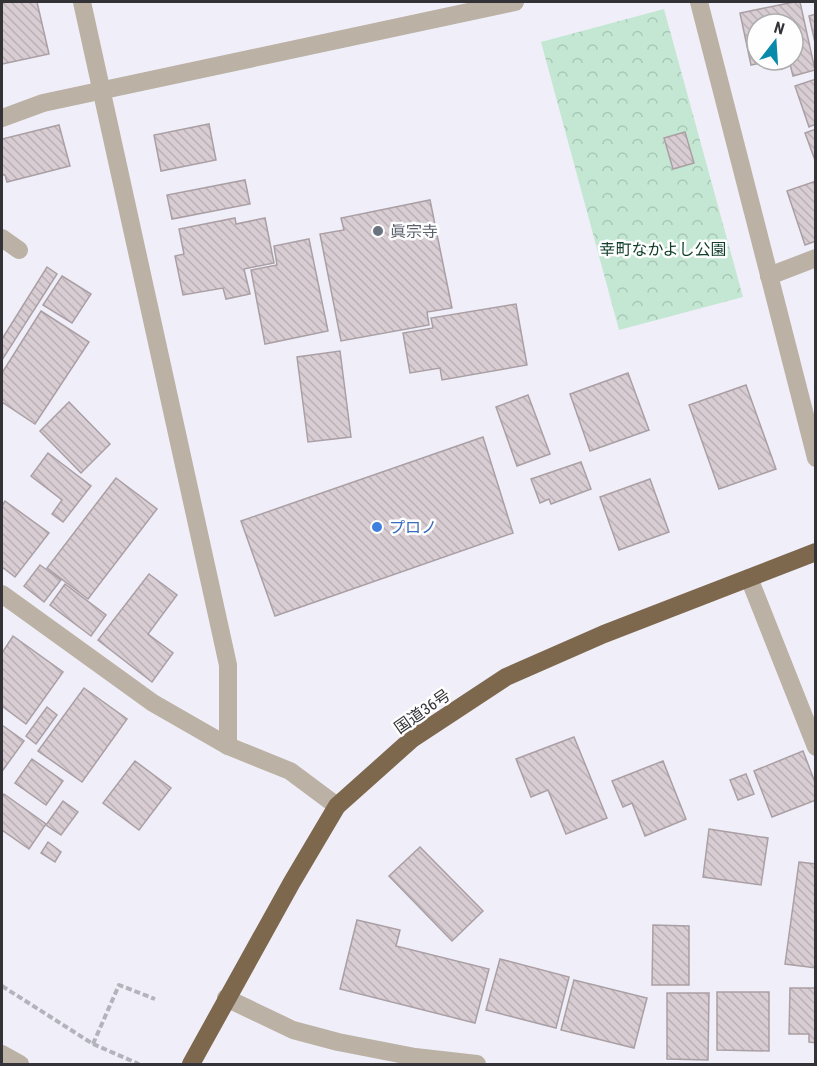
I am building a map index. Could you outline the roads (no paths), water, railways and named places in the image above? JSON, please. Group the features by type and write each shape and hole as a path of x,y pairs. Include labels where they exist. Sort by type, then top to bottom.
{"highway":[{"name":"国道36号","path":"191,1065 226,998 338,806 412,739 506,677 604,634 816,552"}],"street":[{"path":"82,2 228,665 228,746"},
{"path":"2,118 43,103 515,2"},
{"path":"699,2 816,458"},
{"path":"2,238 19,250"},
{"path":"769,276 816,258"},
{"path":"749,578 816,747"},
{"path":"2,594 153,703 228,746 290,771 338,806"},
{"path":"226,998 293,1029 338,1042 415,1057 477,1065"},
{"path":"2,1054 20,1065"}],"place":[{"name":"眞宗寺","path":"378,231"},
{"name":"プロノ","path":"377,527"}],"park label":[{"name":"幸町なかよし公園","path":"663,249"}]}
